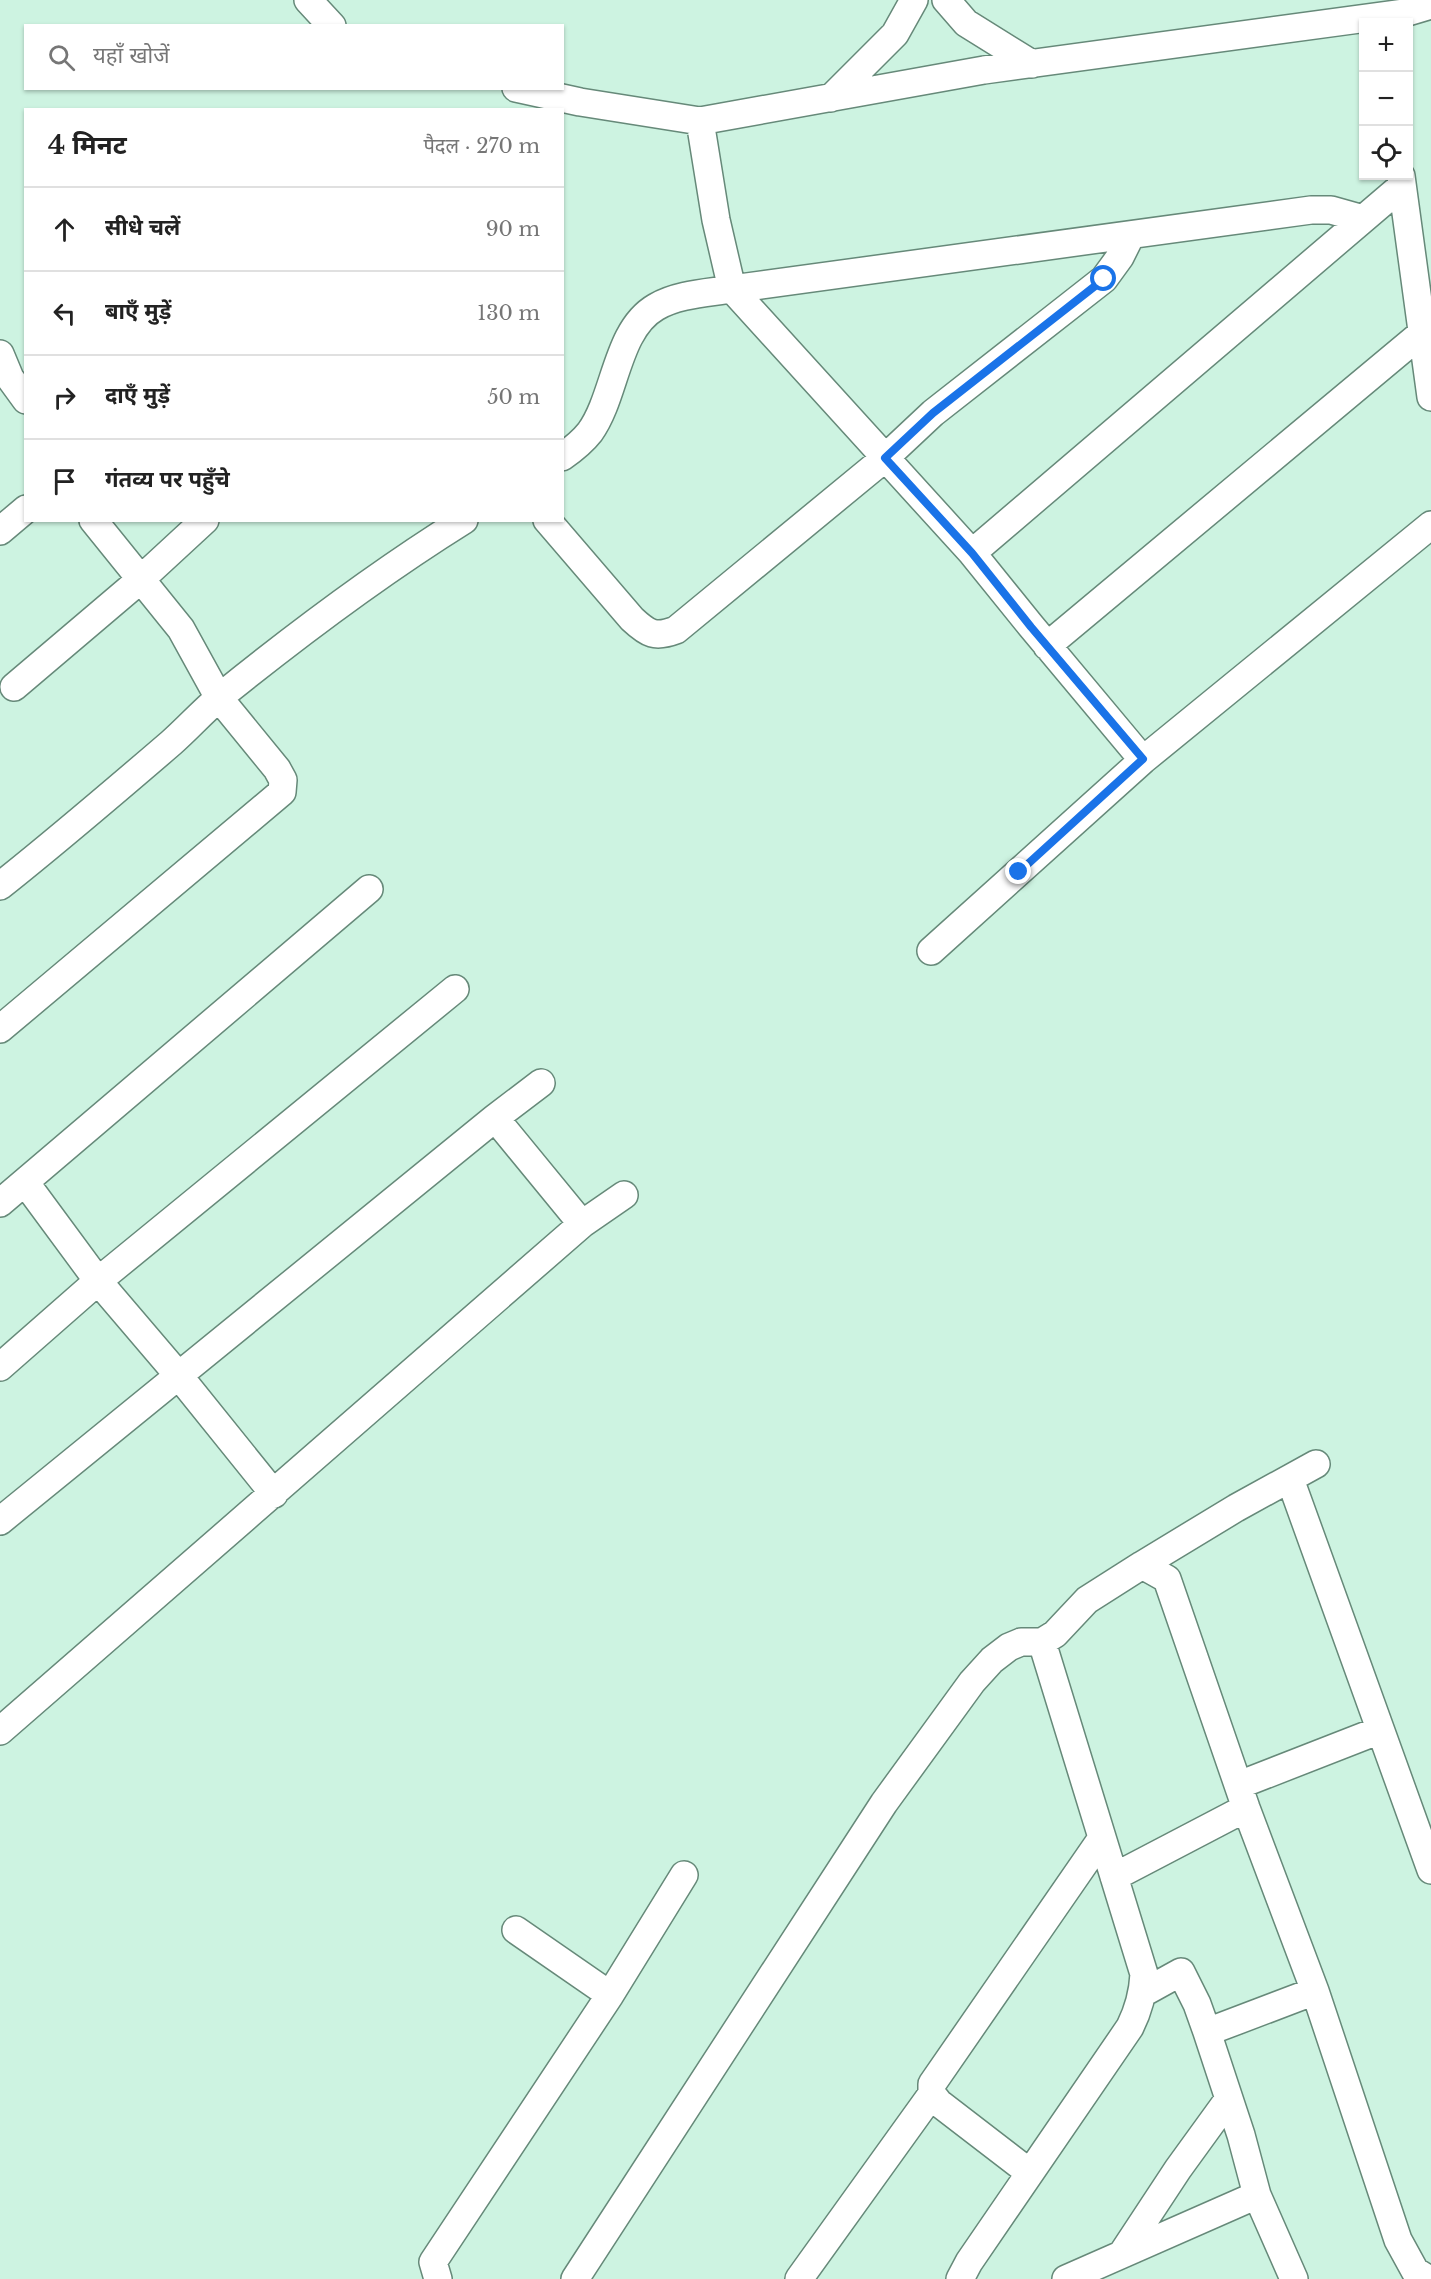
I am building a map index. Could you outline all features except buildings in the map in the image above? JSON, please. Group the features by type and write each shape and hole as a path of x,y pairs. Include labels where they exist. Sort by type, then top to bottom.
{"street":[{"path":"308,0 330,24"},
{"path":"831,98 896,34 914,0"},
{"path":"946,0 966,23 1032,64"},
{"path":"1386,18 1431,5"},
{"path":"525,90 580,102 700,121 1032,64 1359,22"},
{"path":"700,121 716,220 732,289 972,553 1143,759"},
{"path":"972,553 1363,219 1402,181"},
{"path":"1402,181 1431,397"},
{"path":"564,455 589,433 603,407 615,371 635,327 655,307 675,299 732,289 1311,210 1331,210 1363,219"},
{"path":"549,522 646,633 663,635 676,630 885,458 933,413 1104,279 1120,257 1131,235"},
{"path":"1047,646 1422,333"},
{"path":"0,354 10,378 24,397"},
{"path":"0,531 24,511"},
{"path":"0,1029 282,792 284,780 278,769 219,698 180,629 95,522"},
{"path":"14,687 140,580 203,522"},
{"path":"0,886 75,826 219,698 405,557 461,522"},
{"path":"931,951 1143,759 1431,525"},
{"path":"0,1203 369,888"},
{"path":"0,1367 98,1281 455,989"},
{"path":"0,1521 541,1083"},
{"path":"495,1118 582,1224"},
{"path":"25,1182 98,1281 179,1376 274,1494"},
{"path":"0,1731 582,1224 624,1196"},
{"path":"575,2279 884,1803 972,1682 992,1660 1009,1647 1021,1642 1042,1642 1055,1634 1087,1600 1236,1508 1316,1464"},
{"path":"1294,1490 1431,1870"},
{"path":"1142,1565 1167,1579 1242,1797 1315,1991 1398,2240 1415,2271 1428,2279"},
{"path":"960,2279 1130,2027 1140,2008 1143,1993 1144,1974 1042,1642"},
{"path":"1114,1877 1242,1797 1380,1730"},
{"path":"799,2279 932,2094 932,2085 937,2075 1102,1838"},
{"path":"438,2279 433,2262 610,1995 684,1875"},
{"path":"516,1930 610,1995"},
{"path":"1143,1993 1181,1972 1197,2004 1207,2032 1241,2135 1257,2195 1294,2279"},
{"path":"1207,2032 1315,1991"},
{"path":"932,2094 939,2103 1030,2173"},
{"path":"1122,2254 1178,2169 1228,2100"},
{"path":"1066,2279 1257,2195"}],"route":[{"path":"1019,872 1143,759 1031,627 972,553 885,458 933,413 1104,279"}]}
